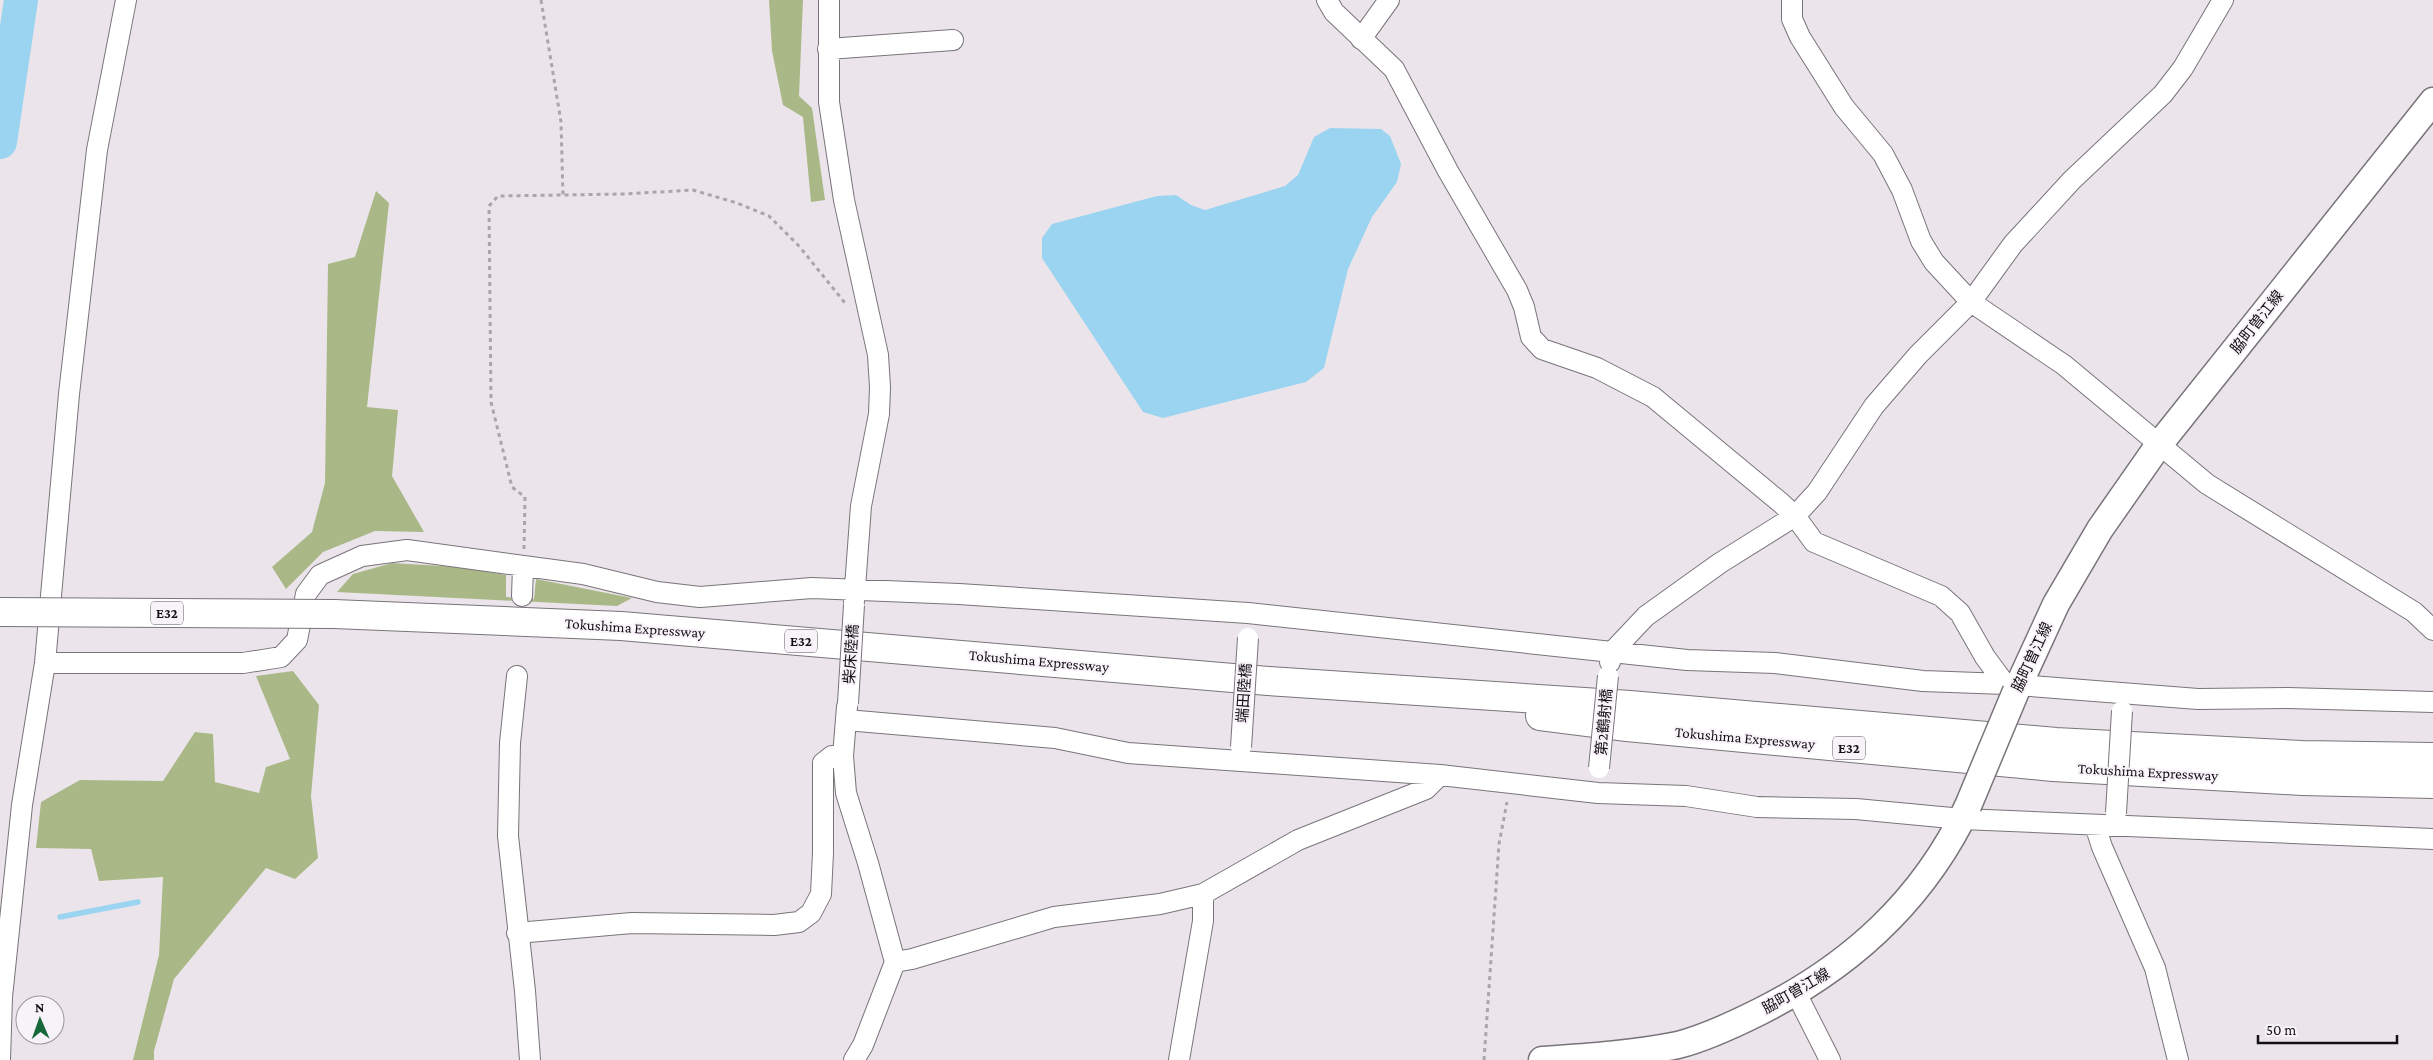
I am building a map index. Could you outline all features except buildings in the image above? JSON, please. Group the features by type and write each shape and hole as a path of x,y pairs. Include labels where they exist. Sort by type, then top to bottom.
{"highway":[{"name":"Tokushima Expressway","path":"0,612 334,614 621,626 1268,681 1630,705 2056,742 2302,755 2433,757"},
{"name":"Tokushima Expressway","path":"1268,681 1627,727 2053,767 2302,781 2433,784"}],"main road":[{"name":"脇町曽江線","path":"1542,1060 1619,1054 1679,1044 1735,1024 1796,994 1844,962 1891,919 1940,860 1965,813 2013,687 2056,604 2100,529 2158,446 2433,101"}],"street":[{"path":"0,1060 2,997 22,805 45,663 69,394 97,150 126,0"},
{"name":"柴床陸橋","path":"829,0 829,102 844,200 878,355 879,379 879,414 861,506 843,756 846,793 895,962"},
{"path":"1327,0 1334,12 1394,69 1448,171 1518,290 1531,337 1542,349 1597,368 1653,397 1795,516 1814,542 1941,596 1960,613 1986,657 2013,687"},
{"path":"1361,39 1389,0"},
{"path":"1792,0 1792,19 1800,36 1844,107 1883,154 1902,190 1921,241 1934,262 1971,302 2064,365 2158,446 2206,484 2414,612 2433,630"},
{"path":"1612,652 1646,616 1720,563 1795,516 1817,492 1874,406 1918,355 1971,302 2014,244 2072,180 2163,94 2183,68 2223,0"},
{"path":"828,49 953,40"},
{"path":"45,663 243,663 281,657 297,640 306,594 320,575 362,556 407,550 583,574 657,592 700,597 812,588 855,597 1248,613 1688,660 1775,663 1923,682 2013,687 2122,703 2198,699 2288,698 2433,702"},
{"path":"522,596 524,567"},
{"name":"端田陸橋","path":"1241,754 1248,613"},
{"name":"第2鶴射橋","path":"1598,793 1608,676 1612,652"},
{"path":"517,676 510,743 508,836 517,933 525,991 530,1060"},
{"path":"2116,819 2122,703"},
{"path":"847,712 1055,738 1128,753 1241,754 1598,793 1686,796 1758,807 1965,813 2094,825 2116,819 2433,840"},
{"path":"517,933 632,923 774,925 799,922 812,913 821,894 823,763 832,756 843,756"},
{"path":"854,1060 863,1045 895,962 912,959 1054,917 1160,904 1203,894 1298,840 1426,789 1440,775"},
{"path":"2094,825 2102,848 2155,968 2178,1060"},
{"path":"1179,1060 1202,921 1203,894"},
{"path":"1796,994 1830,1060"}],"path":[{"path":"541,0 561,122 563,196"},
{"path":"524,567 525,497 512,487 491,402 490,206 498,196 563,196 693,190 737,203 769,216 799,246 844,300 848,309"},
{"path":"1484,1060 1499,844 1511,782"}],"green space":[{"path":"769,0 803,0 799,96 812,108 825,200 811,202 803,117 783,105 772,51"},
{"path":"376,191 389,203 367,407 398,410 392,476 424,532 375,531 323,552 286,589 272,567 312,532 325,483 328,264 355,257"},
{"path":"392,563 459,567 506,575 506,597 534,599 536,579 632,598 617,606 337,592 353,574"},
{"path":"293,671 319,705 311,796 318,858 295,879 266,868 174,979 154,1051 154,1060 133,1060 159,955 163,877 99,881 91,849 36,848 41,802 80,780 163,781 195,732 213,734 215,782 259,793 266,767 290,759 256,676"}],"water":[{"path":"1330,128 1381,129 1390,136 1401,164 1397,182 1372,217 1348,269 1324,368 1306,382 1163,418 1143,412 1042,258 1042,238 1052,224 1157,196 1176,195 1191,205 1205,210 1285,186 1298,175 1314,137"}],"waterway":[{"path":"0,142 21,0"},
{"path":"60,917 138,902"}]}
